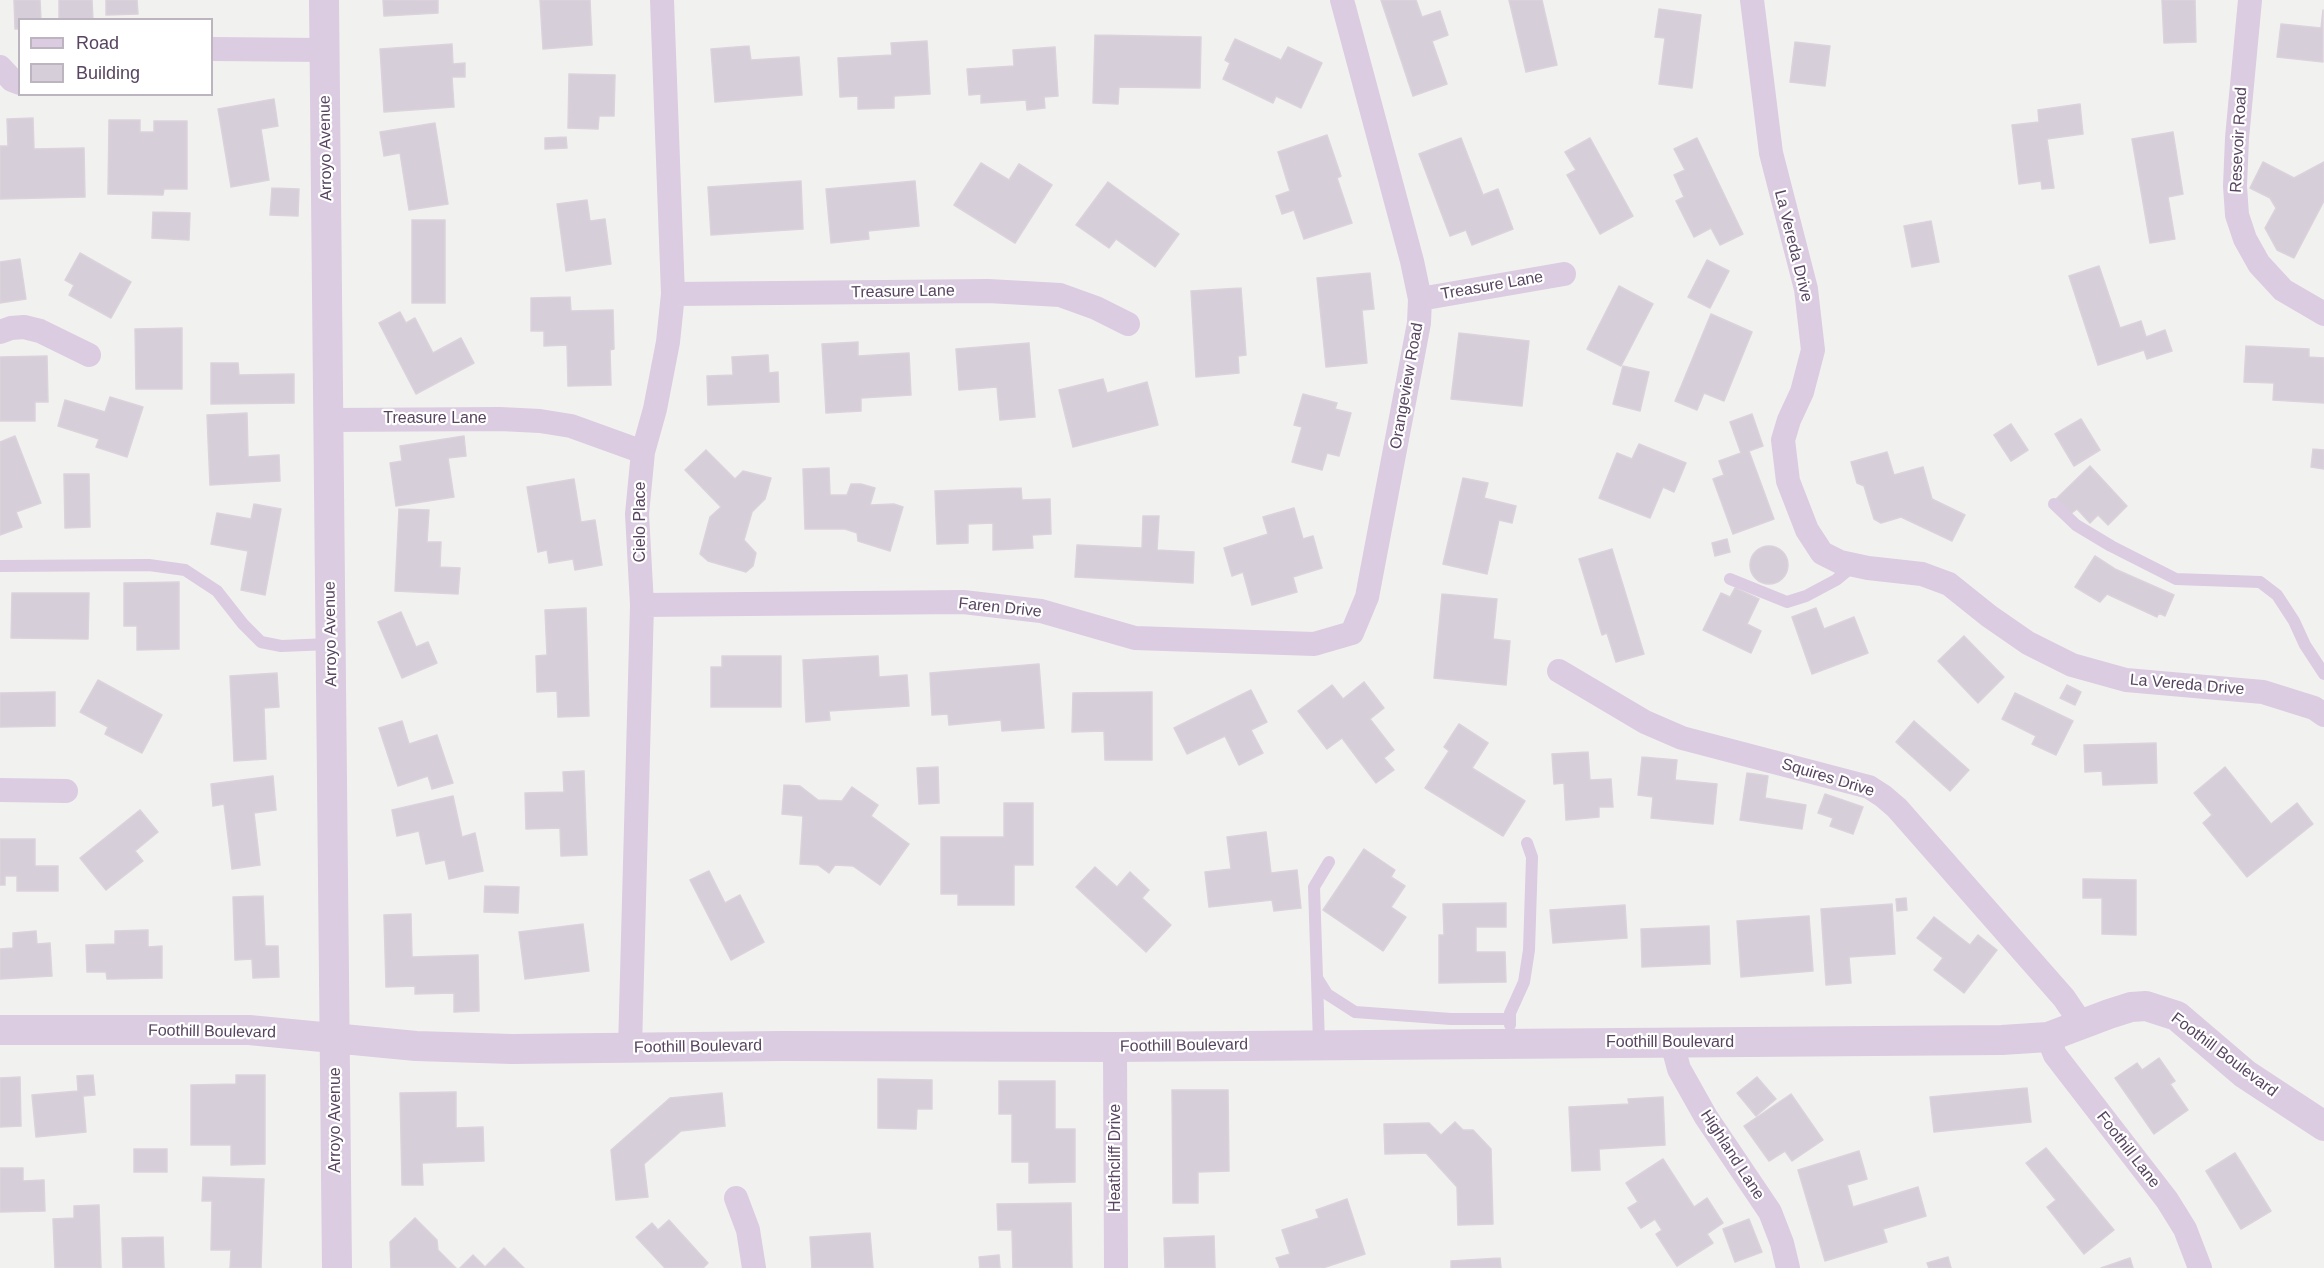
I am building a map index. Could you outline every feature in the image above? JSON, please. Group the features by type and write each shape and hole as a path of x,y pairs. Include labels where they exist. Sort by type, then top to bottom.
{"street":[{"name":"Arroyo Avenue","path":"324,0 337,1268"},
{"name":"Cielo Place","path":"630,1048 642,605 637,514 643,452 655,409 668,342 673,294 662,0"},
{"name":"Orangeview Road","path":"1342,0 1412,261 1420,299 1419,323 1367,597 1352,633"},
{"name":"La Vereda Drive","path":"1752,0 1771,153 1806,289 1814,350 1802,392 1789,420 1784,440 1788,481 1807,530 1822,553 1840,562 1922,574 1949,584 2028,643 2072,665 2126,680 2263,692 2314,708 2324,715"},
{"name":"Resevoir Road","path":"2250,0 2237,138 2235,186 2237,215 2244,239 2259,264 2283,290 2324,314"},
{"path":"213,49 324,50"},
{"path":"0,68 12,80 18,82"},
{"name":"Treasure Lane","path":"1420,299 1564,274"},
{"name":"Treasure Lane","path":"673,294 988,291 1060,295 1096,308 1128,324"},
{"path":"0,332 11,328 32,329 89,355"},
{"name":"Treasure Lane","path":"330,420 500,419 540,421 571,426 643,452"},
{"name":"Faren Drive","path":"642,605 963,602 1041,611 1136,638 1314,644 1352,633"},
{"name":"Squires Drive","path":"1559,671 1645,722 1682,738 1869,787 1883,796 1897,808 2064,998 2083,1026"},
{"path":"0,790 66,791"},
{"name":"Foothill Boulevard","path":"0,1030 249,1030 416,1046 630,1048 1318,1045 1509,1032 1672,1043 2002,1040 2048,1037 2131,1007 2146,1006 2162,1010 2192,1027 2245,1074 2324,1126"},
{"name":"Foothill Lane","path":"2048,1037 2055,1055 2167,1200 2186,1229 2200,1268"},
{"name":"Highland Lane","path":"1672,1043 1679,1069 1706,1117 1770,1212 1782,1243 1788,1268"},
{"name":"Heathcliff Drive","path":"1115,1047 1116,1268"},
{"path":"736,1198 748,1230 754,1268"}],"lane":[{"path":"2055,504 2076,525 2176,579 2260,582 2277,595 2324,674"},
{"path":"0,567 149,565 185,570 218,591 243,624 261,642 281,646 332,644"},
{"path":"1730,579 1787,602 1806,596 1836,580 1854,565"},
{"path":"1317,978 1327,994 1355,1012 1451,1019 1509,1032 1510,1013 1524,982 1529,950 1532,857 1527,843"},
{"path":"1318,1045 1314,887 1329,862"}],"building":[{"path":"14,0 40,0 41,18 18,18 18,29 15,29"},
{"path":"59,0 92,0 93,18 59,18"},
{"path":"106,0 137,0 138,14 106,15"},
{"path":"383,0 438,0 438,13 384,16"},
{"path":"540,0 590,0 592,45 543,49"},
{"path":"1381,0 1416,0 1422,17 1440,11 1448,35 1432,41 1447,84 1413,96"},
{"path":"1509,0 1542,0 1557,65 1526,72"},
{"path":"2162,0 2195,0 2196,42 2164,43"},
{"path":"1659,9 1701,15 1692,88 1659,84 1665,38 1655,37"},
{"path":"2323,10 2323,62 2277,57 2281,24 2321,28"},
{"path":"1095,35 1201,37 1200,88 1119,87 1118,104 1093,103"},
{"path":"1235,39 1281,60 1288,47 1322,63 1301,108 1276,96 1273,103 1223,79 1230,63 1225,60"},
{"path":"927,41 930,94 894,96 894,108 858,109 858,96 840,97 838,58 892,55 891,43"},
{"path":"1795,42 1830,46 1825,86 1790,82"},
{"path":"452,44 453,64 465,63 465,77 452,77 454,107 384,112 380,49"},
{"path":"749,46 751,60 799,57 802,95 715,102 711,49"},
{"path":"1055,47 1058,96 1044,97 1045,108 1027,110 1026,100 981,103 981,94 969,95 967,69 1014,66 1013,50"},
{"path":"569,74 615,75 614,116 599,116 598,129 568,128"},
{"path":"274,99 278,126 261,129 269,180 231,187 218,109"},
{"path":"2080,104 2083,134 2047,139 2054,188 2042,189 2041,181 2019,184 2012,125 2039,122 2038,110"},
{"path":"33,118 34,149 84,148 85,197 0,199 0,146 8,146 7,119"},
{"path":"109,120 140,120 140,132 154,132 154,121 187,121 187,189 164,189 163,195 108,194"},
{"path":"435,123 448,204 409,210 400,153 384,156 380,132"},
{"path":"2173,132 2183,194 2168,197 2175,239 2150,243 2132,139"},
{"path":"1327,135 1341,176 1337,178 1352,223 1304,239 1294,210 1282,214 1276,196 1290,191 1278,152"},
{"path":"566,137 567,148 545,149 545,138"},
{"path":"1461,138 1483,195 1498,189 1513,229 1472,245 1466,230 1450,236 1419,154"},
{"path":"1590,138 1633,216 1600,234 1567,175 1576,170 1565,152"},
{"path":"1697,138 1743,234 1720,245 1711,228 1694,237 1676,201 1684,197 1674,175 1685,170 1674,149"},
{"path":"2263,162 2294,178 2324,162 2324,201 2294,258 2277,250 2265,228 2276,208 2270,198 2250,188"},
{"path":"981,163 1009,180 1019,164 1052,185 1015,243 954,205"},
{"path":"801,181 803,229 711,235 708,187"},
{"path":"915,181 919,226 868,231 869,239 831,243 826,189"},
{"path":"1108,182 1179,234 1155,267 1116,239 1109,248 1076,225"},
{"path":"272,188 299,189 298,216 270,215"},
{"path":"587,200 590,221 605,219 611,264 566,271 557,204"},
{"path":"153,212 190,213 189,240 152,238"},
{"path":"412,220 445,220 445,303 412,303"},
{"path":"1931,221 1939,262 1912,267 1904,226"},
{"path":"80,253 131,282 111,318 69,295 74,285 65,280"},
{"path":"20,259 26,299 0,303 0,262"},
{"path":"1707,260 1729,271 1710,308 1688,297"},
{"path":"2099,266 2120,328 2141,321 2146,337 2165,330 2172,351 2147,359 2144,350 2098,365 2069,276"},
{"path":"1370,273 1374,309 1362,310 1367,363 1326,367 1317,278"},
{"path":"1619,286 1653,304 1621,366 1587,349"},
{"path":"1241,288 1246,355 1238,356 1239,373 1196,377 1191,291"},
{"path":"570,297 571,311 613,310 614,349 610,350 611,385 568,386 567,345 544,346 544,331 531,331 531,298"},
{"path":"400,312 406,323 415,318 433,353 461,338 474,363 416,394 379,323"},
{"path":"1711,314 1752,332 1724,401 1704,393 1697,410 1675,401"},
{"path":"182,328 182,389 136,389 135,329"},
{"path":"1459,333 1529,341 1522,406 1451,399"},
{"path":"858,342 858,356 909,353 911,395 861,398 861,411 826,413 822,344"},
{"path":"1029,343 1035,417 1000,420 997,387 959,390 956,349"},
{"path":"2246,346 2309,349 2309,357 2324,358 2324,403 2273,400 2274,383 2244,382"},
{"path":"768,355 769,373 778,372 779,402 708,405 707,376 733,375 732,357"},
{"path":"47,356 48,402 35,402 35,421 0,421 0,357"},
{"path":"211,363 238,363 239,375 294,374 294,403 211,404"},
{"path":"1623,366 1649,372 1640,411 1613,404"},
{"path":"1103,379 1107,393 1147,382 1158,425 1073,447 1059,390"},
{"path":"1303,394 1337,403 1335,409 1351,413 1339,456 1327,453 1322,470 1292,462 1302,427 1294,425"},
{"path":"110,397 143,407 127,457 96,447 99,439 58,426 65,400 105,412"},
{"path":"247,413 248,457 279,455 280,481 210,485 207,415"},
{"path":"1752,414 1763,446 1749,451 1774,519 1733,534 1713,479 1724,475 1719,461 1741,453 1730,422"},
{"path":"2081,419 2100,450 2074,466 2055,434"},
{"path":"2011,424 2028,450 2011,461 1994,435"},
{"path":"15,436 41,503 16,512 22,527 0,535 0,442"},
{"path":"464,436 466,456 448,458 454,497 396,506 390,463 402,461 400,446"},
{"path":"1639,444 1686,463 1674,492 1663,487 1650,518 1599,498 1617,453 1632,459"},
{"path":"2313,449 2324,450 2324,469 2311,467"},
{"path":"706,450 735,479 743,471 771,478 765,499 752,512 744,540 756,553 753,566 746,572 708,561 700,554 710,517 721,507 685,470"},
{"path":"1887,452 1894,475 1923,467 1932,499 1965,515 1952,541 1901,517 1881,523 1874,519 1864,486 1857,483 1851,462"},
{"path":"2090,466 2127,506 2108,525 2098,515 2090,523 2077,509 2069,515 2055,500"},
{"path":"829,468 830,495 847,495 851,484 861,484 875,488 870,505 894,504 903,507 890,551 858,541 857,533 845,529 805,529 803,469"},
{"path":"64,474 89,474 90,527 65,528"},
{"path":"1463,478 1488,483 1484,498 1516,506 1512,523 1499,520 1487,574 1443,564"},
{"path":"574,479 581,522 595,520 602,565 575,570 573,559 549,563 547,550 538,552 527,487"},
{"path":"1021,488 1022,500 1050,499 1051,534 1032,535 1033,548 993,550 993,523 968,524 968,543 937,544 935,491"},
{"path":"254,504 281,509 265,595 241,590 248,551 211,544 217,513 251,519"},
{"path":"1294,508 1303,539 1313,536 1322,568 1293,577 1297,592 1252,605 1243,572 1232,576 1224,548 1268,534 1263,517"},
{"path":"399,509 429,510 427,542 441,542 440,567 460,568 458,594 395,591"},
{"path":"1143,516 1159,516 1157,550 1194,552 1193,583 1075,577 1077,545 1142,548"},
{"path":"1727,539 1730,552 1715,556 1712,543"},
{"path":"1769,546 1783,551 1788,565 1783,579 1769,584 1755,579 1750,565 1755,551"},
{"path":"1612,549 1644,654 1616,662 1607,633 1602,635 1579,559"},
{"path":"2095,556 2115,569 2174,595 2165,616 2159,613 2157,617 2107,594 2100,602 2075,587"},
{"path":"179,582 179,649 137,650 137,626 124,626 124,583"},
{"path":"1735,588 1759,599 1747,624 1761,631 1751,653 1703,630 1721,593 1730,597"},
{"path":"12,593 89,593 88,639 11,638"},
{"path":"1442,594 1497,599 1493,639 1510,641 1506,685 1434,678"},
{"path":"586,608 589,716 558,717 557,691 537,692 536,656 547,655 545,610"},
{"path":"1816,608 1824,629 1854,617 1868,653 1812,674 1792,617"},
{"path":"401,612 416,647 428,642 437,663 402,678 378,622"},
{"path":"1964,636 2004,677 1978,703 1938,661"},
{"path":"722,656 781,656 781,707 711,707 711,667 722,667"},
{"path":"878,656 879,677 907,675 909,706 829,711 830,720 806,722 803,660"},
{"path":"1039,664 1044,728 1002,731 1001,720 949,725 948,714 932,715 930,673"},
{"path":"277,673 279,707 264,708 266,759 234,761 230,676"},
{"path":"98,680 162,715 142,753 105,734 108,727 80,712"},
{"path":"1364,682 1384,708 1370,719 1394,750 1384,758 1394,770 1376,783 1342,738 1327,749 1298,711 1332,685 1343,699"},
{"path":"2067,685 2081,692 2075,705 2060,698"},
{"path":"1251,690 1267,722 1251,730 1263,753 1239,765 1225,736 1187,754 1174,728"},
{"path":"55,692 55,726 0,727 0,693"},
{"path":"1152,692 1152,760 1105,760 1104,731 1072,732 1073,693"},
{"path":"2015,693 2073,721 2056,755 2032,744 2036,736 2002,719"},
{"path":"402,721 409,744 437,735 453,783 432,789 428,776 398,786 379,728"},
{"path":"1914,721 1969,770 1950,791 1896,742"},
{"path":"1459,724 1488,743 1472,768 1525,801 1503,836 1425,788 1449,751 1444,747"},
{"path":"2156,743 2157,783 2103,785 2102,771 2085,772 2084,745"},
{"path":"1588,752 1590,780 1611,779 1613,807 1599,807 1599,817 1566,820 1564,783 1554,784 1552,754"},
{"path":"1642,757 1677,760 1675,780 1717,784 1713,824 1651,818 1653,797 1638,795"},
{"path":"938,767 939,803 919,804 917,768"},
{"path":"2225,767 2271,824 2297,803 2313,824 2247,877 2203,823 2212,815 2194,793"},
{"path":"584,771 587,855 561,856 560,828 526,829 525,793 564,792 563,772"},
{"path":"1747,773 1768,776 1765,798 1806,805 1802,829 1740,820"},
{"path":"273,776 276,810 254,813 260,865 232,869 224,804 213,806 211,784"},
{"path":"784,785 800,786 818,800 842,801 852,787 878,805 871,816 909,844 880,885 853,866 835,865 829,873 818,865 800,864 803,816 782,814"},
{"path":"1825,794 1863,807 1853,834 1830,826 1833,818 1818,813"},
{"path":"453,796 462,837 475,833 483,871 449,879 445,860 426,864 419,831 397,836 392,810"},
{"path":"1004,803 1033,803 1033,865 1014,865 1014,905 958,905 958,894 941,894 941,837 1004,837"},
{"path":"140,810 158,832 135,851 143,861 106,890 80,858"},
{"path":"1266,832 1271,873 1297,870 1301,908 1274,911 1272,900 1209,907 1205,872 1231,869 1227,837"},
{"path":"0,839 35,839 35,866 58,866 58,891 17,891 17,876 5,876 5,885 0,885"},
{"path":"1364,849 1395,870 1391,877 1405,886 1391,907 1406,917 1383,951 1323,910"},
{"path":"1095,867 1117,887 1130,872 1149,890 1142,898 1171,925 1146,952 1076,887"},
{"path":"709,871 725,903 740,895 764,942 731,960 690,880"},
{"path":"2083,879 2136,880 2136,935 2102,934 2102,898 2083,898"},
{"path":"485,886 519,887 518,913 484,912"},
{"path":"263,896 265,946 278,946 279,977 253,978 252,959 235,960 233,897"},
{"path":"1906,898 1907,910 1897,911 1896,899"},
{"path":"1506,903 1506,927 1476,927 1476,952 1505,952 1506,982 1439,983 1439,935 1444,935 1443,904"},
{"path":"1892,904 1895,954 1849,957 1851,983 1826,985 1821,909"},
{"path":"1625,905 1627,938 1553,943 1550,910"},
{"path":"411,914 412,957 478,955 479,1011 454,1012 454,993 415,994 415,986 386,987 384,915"},
{"path":"1809,916 1813,971 1741,977 1737,921"},
{"path":"1934,917 1970,945 1978,935 1997,950 1964,993 1934,970 1943,958 1917,938"},
{"path":"583,924 589,971 525,979 519,932"},
{"path":"1709,926 1710,964 1642,967 1641,929"},
{"path":"148,930 148,947 162,946 162,978 107,979 106,972 87,972 86,945 115,944 115,931"},
{"path":"36,931 37,944 50,943 52,976 0,979 0,949 13,948 13,933"},
{"path":"2159,1058 2175,1081 2170,1084 2188,1110 2154,1134 2115,1078 2137,1063 2142,1070"},
{"path":"93,1075 95,1095 83,1096 86,1132 36,1137 32,1095 78,1091 77,1076"},
{"path":"236,1075 265,1075 265,1164 231,1165 231,1145 191,1145 191,1085 236,1084"},
{"path":"20,1077 21,1126 0,1127 0,1078"},
{"path":"1757,1077 1776,1099 1756,1116 1737,1093"},
{"path":"878,1079 932,1080 932,1109 917,1109 916,1129 878,1128"},
{"path":"999,1081 1055,1081 1055,1129 1075,1129 1075,1182 1029,1183 1029,1162 1012,1162 1012,1114 999,1114"},
{"path":"2027,1088 2031,1122 1934,1132 1930,1097"},
{"path":"1172,1090 1228,1090 1229,1171 1198,1172 1198,1203 1173,1203"},
{"path":"456,1092 456,1128 483,1127 484,1161 422,1163 423,1185 402,1185 400,1093"},
{"path":"722,1093 725,1126 681,1131 644,1164 648,1197 616,1200 611,1150 670,1098"},
{"path":"1791,1094 1823,1140 1792,1161 1785,1151 1769,1161 1744,1126"},
{"path":"1663,1097 1665,1145 1599,1149 1600,1170 1572,1171 1569,1107 1629,1104 1628,1099"},
{"path":"1455,1122 1463,1130 1473,1130 1491,1149 1493,1224 1458,1225 1457,1187 1426,1153 1385,1154 1384,1124 1429,1123 1441,1135"},
{"path":"2046,1148 2114,1230 2084,1254 2047,1207 2056,1200 2026,1163"},
{"path":"134,1149 167,1149 167,1172 134,1172"},
{"path":"1859,1151 1867,1179 1847,1185 1853,1207 1918,1187 1926,1216 1883,1229 1887,1242 1825,1261 1798,1170"},
{"path":"2235,1153 2271,1211 2241,1229 2206,1171"},
{"path":"1663,1159 1694,1207 1707,1198 1723,1223 1707,1234 1713,1243 1677,1266 1656,1234 1662,1230 1655,1219 1641,1228 1628,1208 1638,1202 1626,1183"},
{"path":"0,1168 23,1168 23,1181 44,1180 45,1211 0,1212"},
{"path":"203,1177 264,1179 261,1268 230,1268 231,1250 211,1250 212,1201 202,1201"},
{"path":"1347,1199 1365,1254 1323,1268 1280,1268 1276,1258 1290,1254 1282,1230 1319,1218 1316,1210"},
{"path":"1071,1203 1072,1268 1013,1268 1012,1230 998,1230 997,1204"},
{"path":"99,1205 101,1268 55,1268 53,1219 74,1218 74,1206"},
{"path":"415,1218 437,1240 438,1250 456,1268 391,1268 390,1242"},
{"path":"1749,1219 1762,1252 1735,1262 1723,1229"},
{"path":"669,1220 708,1263 703,1268 665,1268 636,1237 652,1223 658,1230"},
{"path":"870,1233 873,1268 812,1268 810,1237"},
{"path":"1214,1236 1215,1268 1165,1268 1164,1238"},
{"path":"163,1237 164,1268 123,1268 122,1238"},
{"path":"504,1248 524,1268 460,1268 473,1255 485,1267"},
{"path":"999,1255 1000,1268 980,1268 979,1257"},
{"path":"1948,1257 1951,1268 1929,1268 1927,1263"},
{"path":"1500,1258 1501,1268 1451,1268 1451,1261"},
{"path":"2130,1258 2133,1268 2101,1268"}]}
